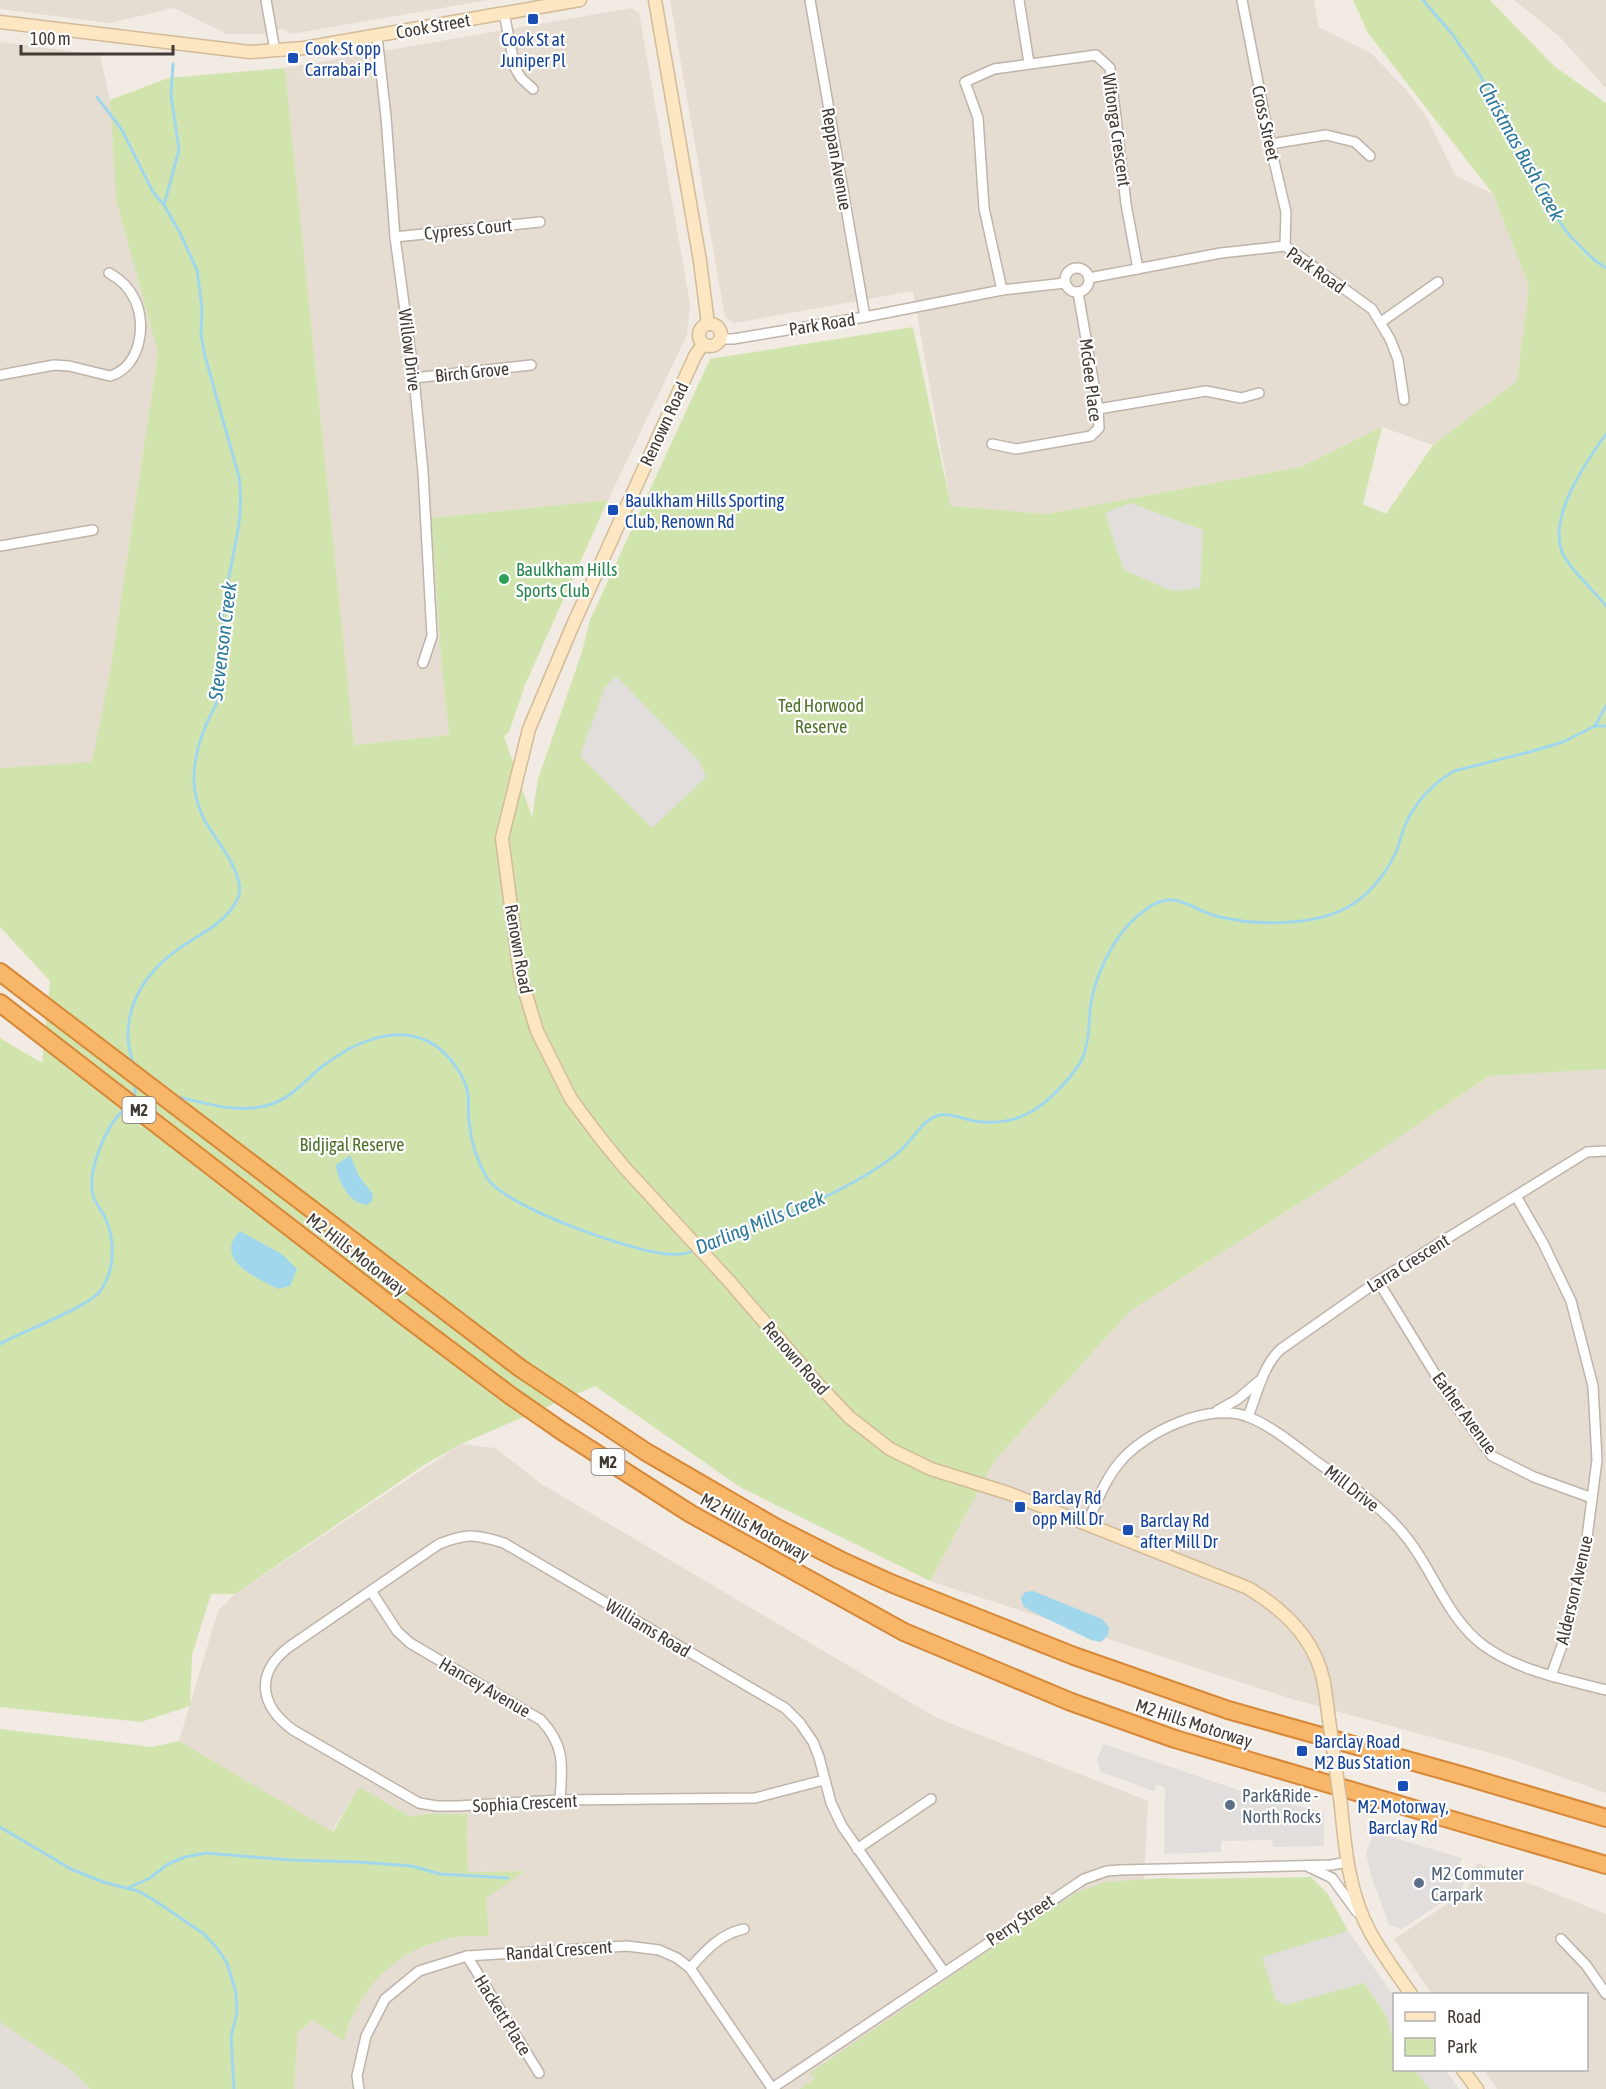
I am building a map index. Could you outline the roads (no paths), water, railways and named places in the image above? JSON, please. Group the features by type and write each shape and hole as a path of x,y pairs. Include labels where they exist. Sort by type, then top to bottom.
{"highway":[{"name":"M2 Hills Motorway","path":"0,972 467,1329 590,1416 736,1506 840,1560 1026,1638 1228,1710 1606,1818"},
{"name":"M2 Hills Motorway","path":"0,1003 511,1396 691,1514 904,1632 1071,1702 1175,1739 1606,1865"}],"main road":[{"name":"Cook Street","path":"0,22 213,48 275,51 377,36 512,8 580,0"},
{"path":"655,0 700,261 708,324"},
{"path":"708,324 719,328 721,339 713,346 703,344 698,338 699,330 708,324"},
{"name":"Renown Road","path":"703,344 695,356 572,627 529,729 502,838 520,975 537,1031 571,1099 624,1167 849,1417 890,1449 931,1469 1008,1493 1248,1588 1275,1605 1297,1628 1312,1651 1323,1678 1348,1862 1355,1894 1370,1931 1410,1993"},
{"path":"1464,2071 1477,2089"}],"street":[{"path":"266,0 275,51"},
{"name":"Reppan Avenue","path":"810,0 865,317"},
{"path":"1019,0 1029,63"},
{"name":"Cross Street","path":"1242,0 1270,144 1286,212 1285,246"},
{"path":"512,8 515,68 521,78 533,89"},
{"name":"Willow Drive","path":"377,36 395,237 414,378 423,472 432,636 423,663"},
{"name":"Witonga Crescent","path":"1002,290 984,208 978,118 965,82 994,69 1029,63 1096,55 1110,68 1126,204 1138,269"},
{"path":"1270,144 1326,135 1355,142 1370,156"},
{"name":"Cypress Court","path":"395,237 540,222"},
{"name":"Park Road","path":"1089,278 1221,253 1285,246 1372,309 1381,322 1398,359 1404,400"},
{"path":"1074,268 1082,269 1089,278 1086,289 1078,292 1071,291 1065,283 1068,272 1074,268"},
{"path":"0,375 54,365 69,366 110,376 128,365 134,357 138,342 140,315 133,296 118,279 109,273"},
{"path":"1381,322 1438,282"},
{"name":"Park Road","path":"721,339 733,339 865,317 1002,290 1065,283"},
{"name":"McGee Place","path":"992,444 1016,449 1091,436 1099,428 1098,409 1078,292"},
{"name":"Birch Grove","path":"414,378 531,366"},
{"path":"1098,409 1206,391 1241,398 1259,393"},
{"path":"0,546 93,530"},
{"name":"Larra Crescent","path":"1248,1417 1263,1377 1274,1356 1281,1349 1378,1281 1587,1152 1606,1151"},
{"name":"Alderson Avenue","path":"1516,1196 1543,1243 1571,1301 1593,1386 1597,1460 1585,1554 1564,1640 1551,1676"},
{"name":"Eather Avenue","path":"1378,1281 1448,1395 1492,1456 1534,1477 1593,1498"},
{"path":"1215,1412 1238,1399 1263,1377"},
{"name":"Mill Drive","path":"1087,1524 1109,1475 1126,1454 1172,1426 1205,1413 1239,1414 1269,1428 1345,1481 1382,1511 1419,1555 1458,1620 1481,1644 1505,1659 1551,1676 1606,1690"},
{"name":"Williams Road","path":"266,1691 267,1671 277,1656 439,1544 460,1536 480,1535 504,1543 784,1708 800,1723 813,1742 831,1803 842,1826 944,1972"},
{"name":"Hancey Avenue","path":"371,1591 397,1631 410,1643 542,1720 553,1732 560,1747 562,1762 560,1800"},
{"name":"Sophia Crescent","path":"266,1691 271,1709 285,1725 419,1803 437,1806 560,1800 755,1798 824,1780"},
{"path":"857,1849 931,1799"},
{"name":"Perry Street","path":"771,2088 1068,1888 1095,1875 1120,1870 1348,1862"},
{"path":"1307,1865 1338,1884 1370,1931"},
{"path":"690,1968 715,1942 725,1935 744,1929"},
{"path":"1561,1939 1586,1965 1606,1994"},
{"name":"Randal Crescent","path":"359,2089 357,2076 366,2036 385,1999 419,1971 467,1956 627,1946 659,1950 677,1958 690,1968 771,2088"},
{"name":"Hackett Place","path":"467,1956 539,2073"}],"water":[{"path":"350,1155 359,1176 373,1194 372,1201 367,1205 361,1204 350,1196 339,1177 336,1165"},
{"path":"240,1231 282,1254 297,1269 290,1286 278,1289 241,1267 231,1251 233,1241"},
{"path":"1033,1591 1102,1619 1109,1627 1108,1635 1101,1642 1091,1640 1031,1611 1023,1606 1021,1598 1025,1592"}],"waterway":[{"name":"Christmas Bush Creek","path":"1423,0 1452,34 1475,67 1540,175 1553,212 1569,235 1593,259 1606,268"},
{"path":"164,205 179,150 171,95 173,64"},
{"name":"Stevenson Creek","path":"97,97 122,130 153,192 164,205 180,233 197,270 202,309 201,335 205,356 239,477 240,495 238,530 225,597 221,633 220,691 199,744 194,778 198,806 229,858 240,889 238,898 229,912 218,923 168,957 157,967 140,990 130,1018 128,1033 133,1064"},
{"path":"1606,434 1570,492 1560,526 1560,542 1568,563 1606,606"},
{"path":"1595,726 1606,706"},
{"name":"Darling Mills Creek","path":"701,1247 799,1209 854,1182 895,1155 924,1124 934,1117 949,1115 974,1121 998,1122 1019,1117 1038,1107 1064,1084 1081,1062 1087,1042 1092,997 1100,971 1121,934 1130,923 1151,906 1168,900 1176,901 1216,916 1267,923 1305,921 1339,912 1360,899 1379,880 1393,858 1407,821 1416,806 1427,792 1447,775 1454,771 1563,742 1595,726 1606,726"},
{"name":"Darling Mills Creek","path":"174,1096 223,1107 260,1107 286,1097 331,1060 360,1044 390,1035 421,1038 442,1050 461,1074 468,1094 469,1122 475,1151 487,1178 499,1190 543,1214 600,1237 651,1251 672,1254 695,1250"},
{"name":"Stevenson Creek","path":"135,1082 135,1100"},
{"name":"Darling Mills Creek","path":"136,1101 153,1096"},
{"name":"Darling Mills Creek","path":"0,1344 84,1304 95,1296 106,1282 111,1265 111,1237 106,1220 93,1195 93,1173 105,1136 126,1108"},
{"path":"0,1827 71,1869 103,1882 138,1891 204,1934 217,1948 227,1963 236,1992 237,2013 231,2037 234,2089"},
{"path":"130,1887 150,1878 168,1864 185,1857 206,1853 412,1866 440,1874 508,1878"}],"place":[{"name":"Cook St at Juniper Pl","path":"533,19"},
{"name":"Cook St opp Carrabai Pl","path":"293,58"},
{"name":"Baulkham Hills Sporting Club, Renown Rd","path":"613,510"},
{"name":"Baulkham Hills Sports Club","path":"504,579"},
{"name":"Barclay Rd opp Mill Dr","path":"1020,1507"},
{"name":"Barclay Rd after Mill Dr","path":"1128,1530"},
{"name":"Barclay Road M2 Bus Station","path":"1302,1751"},
{"name":"M2 Motorway, Barclay Rd","path":"1403,1786"},
{"name":"Park&Ride - North Rocks","path":"1230,1805"},
{"name":"M2 Commuter Carpark","path":"1419,1883"}],"park label":[{"name":"Ted Horwood Reserve","path":"821,715"},
{"name":"Bidjigal Reserve","path":"352,1144"}]}
